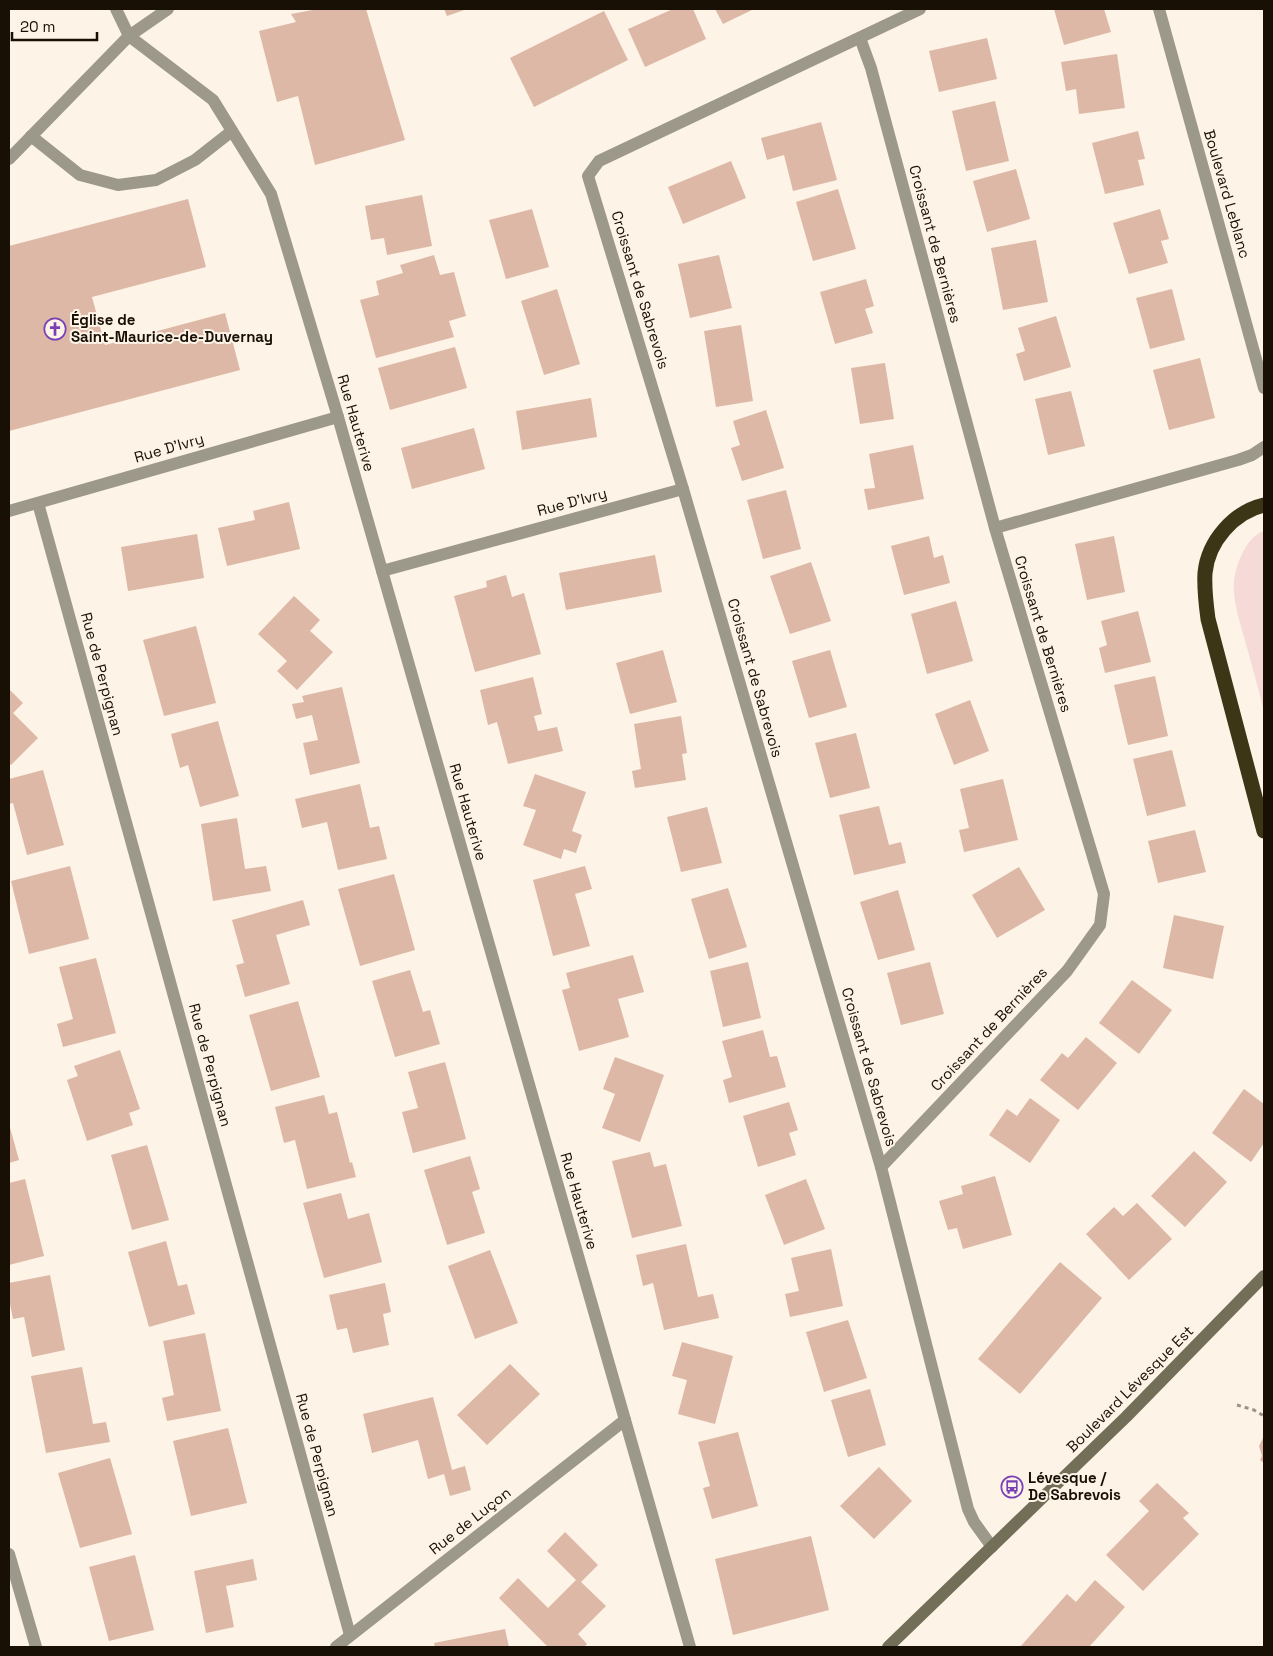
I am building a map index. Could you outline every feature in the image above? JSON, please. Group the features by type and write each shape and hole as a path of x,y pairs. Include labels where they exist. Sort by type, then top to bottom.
{"highway":[{"path":"1264,505 1254,507 1239,516 1215,541 1205,571 1204,592 1208,619 1264,831"}],"street":[{"path":"116,9 129,36"},
{"path":"9,159 129,36 168,9"},
{"name":"Croissant de Sabrevois","path":"920,9 599,162 588,176 683,489 881,1167 968,1510 992,1547"},
{"name":"Boulevard Leblanc","path":"1159,9 1264,388"},
{"name":"Rue Hauterive","path":"129,36 213,100 270,194 338,417 690,1647"},
{"name":"Croissant de Bernières","path":"860,38 873,78 995,528 1104,894 1100,925 1067,971 881,1167"},
{"path":"31,136 80,175 118,185 156,180 195,160 232,131"},
{"name":"Rue D'Ivry","path":"9,511 338,417"},
{"path":"995,528 1238,460 1252,455 1264,447"},
{"name":"Rue D'Ivry","path":"382,571 683,489"},
{"name":"Rue de Perpignan","path":"38,503 350,1635"},
{"name":"Boulevard Lévesque Est","path":"888,1647 1140,1403 1264,1276"},
{"name":"Rue de Luçon","path":"336,1647 625,1420"},
{"path":"9,1554 36,1647"}],"path":[{"path":"1236,1405 1254,1410 1264,1416"}],"shaded area":[{"path":"1264,531 1264,712 1238,615 1234,584 1237,566 1245,548 1251,540"}],"building":[{"path":"318,9 366,9 405,140 315,165 298,96 277,102 259,31 296,22 291,14"},
{"path":"444,9 467,9 447,16"},
{"path":"673,9 693,9 706,39 645,67 628,29"},
{"path":"715,9 754,9 723,24"},
{"path":"1054,9 1104,9 1111,32 1064,45"},
{"path":"604,11 628,60 534,107 510,58"},
{"path":"987,38 997,79 939,92 929,51"},
{"path":"1117,54 1125,108 1079,114 1076,89 1066,91 1061,62"},
{"path":"995,101 1009,161 966,171 952,111"},
{"path":"821,122 837,180 793,191 784,155 767,160 761,138"},
{"path":"1138,131 1145,159 1138,160 1144,185 1105,194 1092,143"},
{"path":"731,161 746,198 683,224 668,187"},
{"path":"1016,169 1030,219 987,232 973,181"},
{"path":"838,189 856,249 813,261 796,202"},
{"path":"422,195 432,246 387,255 384,238 371,240 365,206"},
{"name":"Église de Saint-Maurice-de-Duvernay","path":"188,199 206,267 92,297 105,345 225,313 240,370 9,431 9,246"},
{"path":"532,209 549,267 506,279 489,220"},
{"path":"1160,209 1169,239 1161,241 1168,263 1129,274 1113,223"},
{"path":"1036,240 1048,302 1003,310 991,248"},
{"path":"434,255 440,275 454,272 466,316 449,321 454,337 376,358 360,300 379,295 376,281 403,273 400,265"},
{"path":"719,255 732,308 690,318 678,264"},
{"path":"866,279 874,306 865,309 873,333 835,344 820,292"},
{"path":"557,289 580,364 544,375 521,301"},
{"path":"1172,289 1185,340 1150,349 1136,298"},
{"path":"1056,316 1071,367 1024,381 1016,354 1025,351 1018,328"},
{"path":"741,325 753,401 716,407 704,331"},
{"path":"455,347 467,388 390,410 378,368"},
{"path":"1200,358 1215,418 1169,430 1153,370"},
{"path":"885,363 894,419 860,424 851,368"},
{"path":"1071,391 1085,446 1048,455 1035,399"},
{"path":"591,398 597,437 522,450 516,411"},
{"path":"766,410 784,468 742,481 731,448 740,445 733,421"},
{"path":"474,428 485,469 412,489 401,448"},
{"path":"913,445 924,499 868,510 864,489 875,488 869,454"},
{"path":"786,490 801,549 763,559 747,500"},
{"path":"289,502 300,549 227,566 218,528 255,520 253,511"},
{"path":"197,534 204,578 128,591 121,547"},
{"path":"929,536 934,558 943,555 950,583 904,595 891,546"},
{"path":"1114,536 1125,592 1087,600 1075,544"},
{"path":"655,555 662,592 566,610 559,573"},
{"path":"811,562 831,621 790,634 770,576"},
{"path":"506,575 512,597 524,593 541,654 475,672 454,596 487,587 486,581"},
{"path":"294,596 320,620 310,631 333,652 297,690 277,671 287,661 258,634"},
{"path":"956,601 973,661 927,674 911,614"},
{"path":"1138,611 1151,662 1105,673 1099,648 1107,645 1101,621"},
{"path":"196,626 216,703 164,716 143,640"},
{"path":"663,650 677,702 630,714 616,663"},
{"path":"830,650 847,707 809,718 792,661"},
{"path":"1155,676 1168,736 1128,745 1114,685"},
{"path":"533,677 542,714 534,716 538,731 557,727 563,751 508,764 497,722 488,725 480,690"},
{"path":"342,687 360,763 310,775 303,743 318,740 312,715 296,719 292,704 304,702 302,696"},
{"path":"9,689 23,703 13,713 38,738 11,765 9,763"},
{"path":"970,700 989,751 954,765 935,714"},
{"path":"681,716 687,753 682,754 686,780 635,788 632,771 641,769 634,724"},
{"path":"218,721 239,796 200,807 188,765 180,768 171,734"},
{"path":"856,733 870,788 830,798 815,743"},
{"path":"1172,750 1186,806 1147,816 1133,759"},
{"path":"43,770 64,845 27,855 13,803 9,804 9,779"},
{"path":"535,774 586,792 572,831 582,835 576,853 564,849 561,859 523,845 536,810 523,806"},
{"path":"1003,779 1018,840 964,852 959,830 969,828 960,789"},
{"path":"360,784 370,828 379,826 387,859 338,870 327,822 302,828 295,799"},
{"path":"879,806 889,845 901,842 906,863 854,875 839,815"},
{"path":"707,807 722,863 681,872 667,817"},
{"path":"237,818 245,869 266,866 271,891 213,901 201,824"},
{"path":"1195,830 1206,872 1158,883 1148,841"},
{"path":"70,866 89,939 29,954 11,881"},
{"path":"585,866 592,889 575,894 590,946 553,956 533,880"},
{"path":"1019,867 1045,910 997,938 972,895"},
{"path":"394,874 415,950 360,966 338,889"},
{"path":"728,888 747,947 709,959 691,899"},
{"path":"898,890 915,950 878,960 860,902"},
{"path":"303,900 310,925 276,935 290,984 245,997 236,965 244,963 232,920"},
{"path":"1174,915 1224,926 1213,979 1163,968"},
{"path":"633,955 644,992 618,999 629,1037 579,1051 562,990 570,988 566,973"},
{"path":"96,958 116,1033 63,1047 57,1024 73,1019 59,967"},
{"path":"748,962 761,1018 723,1027 710,971"},
{"path":"930,962 944,1014 901,1025 887,973"},
{"path":"410,970 423,1012 430,1010 440,1044 395,1057 372,981"},
{"path":"1132,980 1172,1010 1139,1054 1099,1023"},
{"path":"298,1001 320,1077 271,1091 249,1015"},
{"path":"763,1030 770,1057 777,1056 786,1087 729,1103 723,1080 732,1077 722,1041"},
{"path":"1086,1037 1117,1063 1078,1110 1040,1080 1062,1053 1068,1058"},
{"path":"120,1050 140,1109 129,1113 133,1125 87,1141 67,1080 78,1076 74,1066"},
{"path":"615,1057 664,1075 640,1142 602,1128 615,1094 603,1089"},
{"path":"445,1062 466,1139 413,1153 402,1112 418,1108 408,1072"},
{"path":"1244,1089 1264,1104 1264,1143 1251,1162 1212,1133"},
{"path":"324,1095 329,1114 337,1112 350,1163 352,1162 356,1177 307,1189 295,1140 284,1143 275,1107"},
{"path":"1030,1098 1060,1120 1030,1163 989,1135 1007,1109 1017,1116"},
{"path":"789,1102 798,1130 789,1133 796,1155 758,1167 743,1116"},
{"path":"9,1124 19,1160 9,1163"},
{"path":"147,1145 169,1220 132,1230 111,1155"},
{"path":"1194,1151 1227,1182 1185,1227 1151,1196"},
{"path":"650,1152 654,1167 666,1164 682,1226 632,1238 612,1161"},
{"path":"470,1156 480,1189 472,1192 485,1233 447,1245 424,1170"},
{"path":"995,1176 1012,1235 963,1249 957,1228 948,1230 939,1201 963,1194 961,1186"},
{"path":"25,1179 44,1256 9,1265 9,1183"},
{"path":"806,1179 825,1229 784,1245 765,1195"},
{"path":"341,1193 348,1219 369,1213 382,1262 324,1278 303,1203"},
{"path":"1137,1203 1172,1239 1129,1280 1086,1234 1114,1207 1123,1216"},
{"path":"166,1241 178,1286 187,1284 195,1314 149,1327 128,1252"},
{"path":"686,1244 698,1297 713,1294 719,1318 664,1330 653,1283 643,1286 636,1255"},
{"path":"831,1249 843,1306 790,1317 785,1294 799,1291 791,1258"},
{"path":"490,1250 518,1323 475,1339 448,1266"},
{"path":"1060,1262 1102,1298 1020,1394 978,1359"},
{"path":"50,1275 65,1350 32,1357 24,1317 13,1319 9,1299 9,1283"},
{"path":"385,1283 391,1312 383,1314 389,1345 353,1353 347,1328 337,1330 329,1295"},
{"path":"848,1320 867,1378 824,1392 806,1332"},
{"path":"205,1333 221,1411 167,1421 162,1398 174,1395 163,1341"},
{"path":"682,1342 733,1356 715,1424 678,1414 687,1380 672,1376"},
{"path":"510,1364 540,1394 487,1445 457,1415"},
{"path":"82,1367 93,1424 106,1422 110,1442 46,1453 31,1376"},
{"path":"870,1389 886,1445 848,1457 831,1400"},
{"path":"433,1397 452,1470 465,1466 471,1490 450,1496 444,1474 428,1479 418,1440 372,1453 363,1414"},
{"path":"228,1428 247,1503 191,1516 173,1441"},
{"path":"738,1432 758,1506 712,1519 703,1488 710,1486 698,1442"},
{"path":"1264,1436 1264,1463 1260,1460 1262,1456 1259,1446"},
{"path":"110,1458 132,1534 80,1548 58,1473"},
{"path":"879,1467 912,1501 874,1539 840,1506"},
{"path":"1157,1483 1189,1513 1183,1518 1199,1534 1143,1591 1106,1555 1149,1511 1139,1501"},
{"path":"565,1532 598,1565 581,1582 606,1606 578,1634 587,1644 584,1647 548,1647 499,1598 518,1578 548,1608 576,1580 547,1551"},
{"path":"811,1536 829,1610 733,1635 715,1559"},
{"path":"135,1555 154,1630 109,1641 89,1567"},
{"path":"253,1559 257,1580 226,1586 234,1627 206,1633 194,1571"},
{"path":"1095,1580 1125,1607 1089,1647 1020,1647 1067,1594 1076,1602"},
{"path":"505,1629 509,1647 435,1647 434,1643"}],"place":[{"name":"Église de Saint-Maurice-de-Duvernay","path":"55,329"},
{"name":"Lévesque / De Sabrevois","path":"1012,1487"}]}
